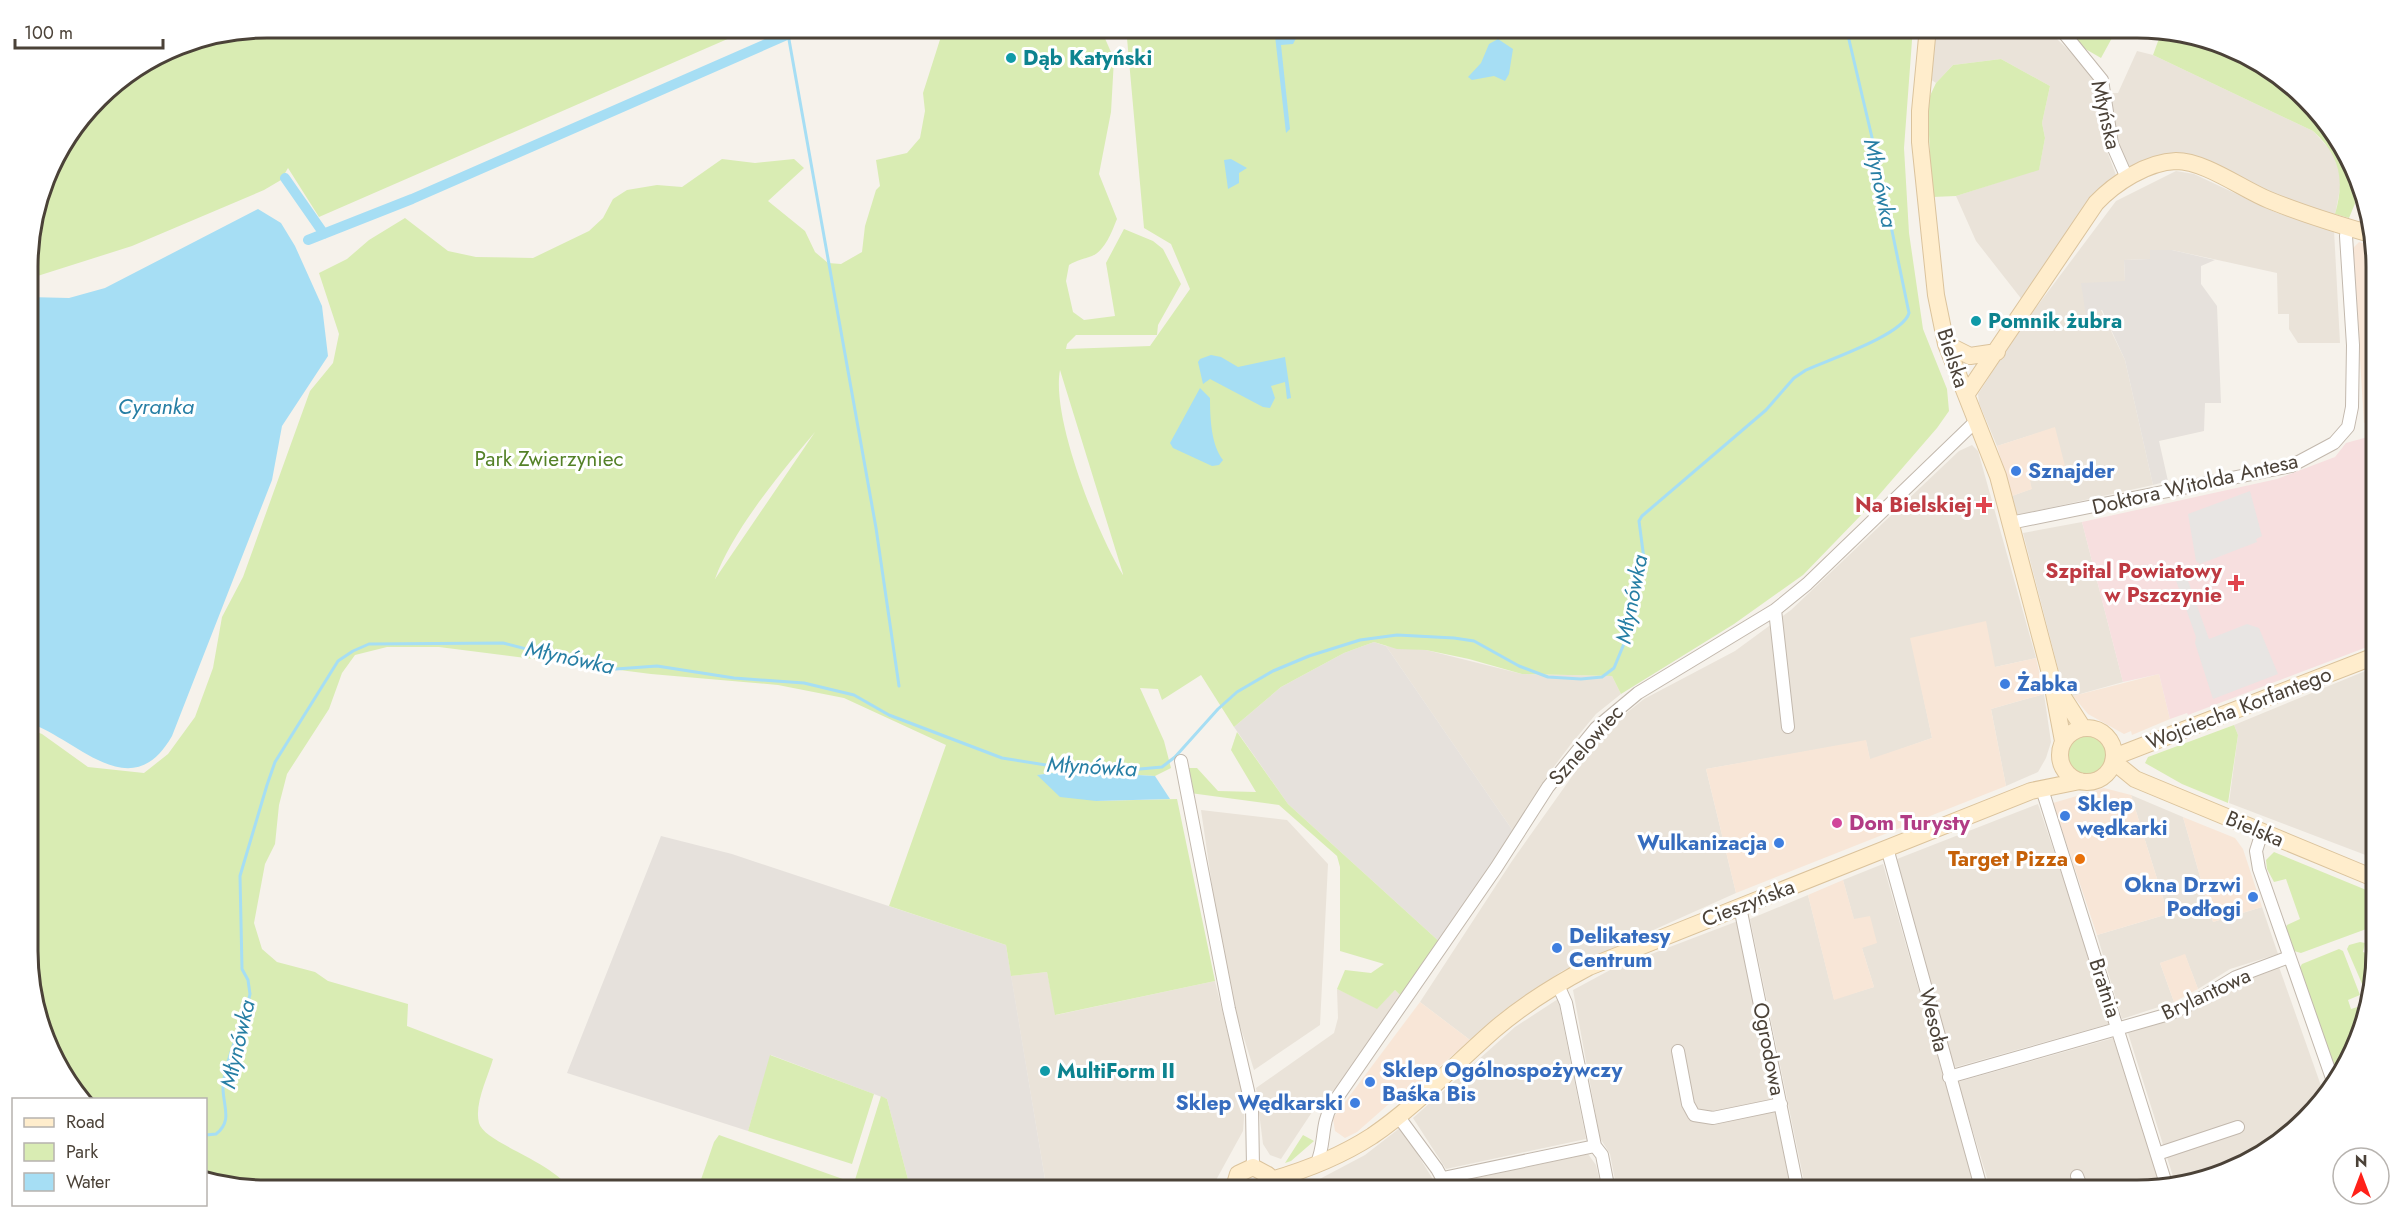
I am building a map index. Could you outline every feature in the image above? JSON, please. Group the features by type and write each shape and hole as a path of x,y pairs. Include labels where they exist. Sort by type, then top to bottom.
{"main road":[{"name":"Bielska","path":"1927,38 1920,111 1921,152 1932,271 1946,344 1998,476 2051,677 2063,741"},
{"path":"1965,395 2096,203 2110,189 2127,178 2170,162 2184,162 2266,200 2363,231"},
{"path":"1946,344 1971,356 1997,351"},
{"name":"Wojciecha Korfantego","path":"2113,759 2137,747 2292,690 2366,660"},
{"name":"Bielska","path":"2051,677 2083,728"},
{"path":"2083,728 2098,730 2109,740 2113,759 2101,778 2080,781 2067,773 2060,759 2063,741 2068,735 2083,728"},
{"name":"Wojciecha Korfantego","path":"2109,740 2137,747"},
{"name":"Cieszyńska","path":"2036,790 2060,759"},
{"name":"Bielska","path":"2113,759 2134,778 2366,875"},
{"name":"Bielska","path":"2101,778 2134,778"},
{"name":"Cieszyńska","path":"1282,1180 1347,1150 1398,1116 1507,1019 1558,985 1624,952 1887,848 2036,790 2080,781"},
{"path":"1236,1180 1238,1174 1253,1167 1265,1172 1269,1180"}],"street":[{"name":"Młyńska","path":"2068,38 2102,80 2112,144 2127,178"},
{"name":"Doktora Witolda Antesa","path":"2010,523 2188,489 2300,464 2334,443 2348,428 2352,407 2353,345 2346,236 2348,226"},
{"name":"Sznelowiec","path":"1316,1165 1324,1122 1333,1105 1496,868 1548,787 1578,749 1618,706 1775,610 1807,584 1976,421"},
{"path":"1775,610 1788,727"},
{"path":"1181,761 1229,1009 1252,1108 1253,1167"},
{"name":"Bratnia","path":"2036,790 2118,1029 2165,1179"},
{"path":"2262,832 2256,851 2259,869 2330,1074"},
{"name":"Wesoła","path":"1887,848 1979,1180"},
{"name":"Ogrodowa","path":"1740,907 1796,1180"},
{"name":"Brylantowa","path":"1949,1077 2181,1009 2236,977 2289,957"},
{"path":"1558,985 1566,1003 1595,1146 1602,1155 1607,1180"},
{"path":"1678,1051 1688,1104 1694,1115 1713,1118 1780,1104"},
{"path":"1398,1116 1443,1178 1595,1146"},
{"path":"2157,1154 2238,1127"},
{"path":"1323,1137 1347,1150"},
{"path":"2078,1176 2079,1180"}],"shaded area":[{"path":"1935,38 2056,38 2095,76 2105,146 2116,175 2094,197 2023,301 1976,241 1956,196 2039,169 2045,138 2042,123 2050,86 2001,59 1953,65 1936,83 1930,79"},
{"path":"2137,51 2153,55 2313,131 2333,153 2342,178 2335,215 2284,201 2190,155 2131,168 2124,162 2117,143 2110,93 2118,93"},
{"path":"2176,171 2194,174 2277,213 2334,230 2340,343 2298,343 2289,329 2289,314 2278,314 2277,273 2172,250 2151,250 2151,259 2124,260 2125,281 2086,316 2101,310 2125,360 2153,485 2017,515 2012,496 2031,489 2030,481 2054,428 1997,446 1979,403 1978,394 2020,329 2116,201"},
{"path":"2359,242 2364,243 2366,422 2364,423 2353,248"},
{"path":"2150,250 2172,250 2215,260 2201,266 2201,284 2217,306 2221,403 2205,403 2204,431 2159,441 2168,481 2153,485 2125,360 2102,310 2086,316 2081,283 2125,281 2124,260 2150,259"},
{"path":"2055,427 2066,470 2030,481 2032,489 2012,496 1997,446"},
{"name":"Szpital Powiatowy w Pszczynie","path":"2366,437 2366,647 2188,715 2187,713 2170,719 2159,674 2123,682 2082,522 2277,479 2335,457 2346,443"},
{"path":"1972,445 1978,451 2036,658 1995,667 1911,638 1932,738 1870,760 1866,741 1706,769 1736,893 1562,971 1531,992 1470,1040 1420,1002 1512,861 1605,730 1644,699 1735,651 1791,610 1959,451"},
{"path":"2250,491 2262,536 2256,539 2257,542 2200,564 2196,561 2188,514"},
{"path":"2082,522 2123,682 2073,696 2060,676 2023,533"},
{"path":"2183,567 2209,639 2247,624 2259,628 2278,674 2213,699 2195,643 2196,637 2173,572"},
{"path":"1986,621 1995,667 2036,658 2044,694 1991,709 2006,786 1736,893 1706,769 1866,740 1870,759 1932,738 1910,638"},
{"path":"1374,642 1386,646 1513,831 1442,944 1288,804 1234,727 1281,687 1344,653"},
{"path":"1386,646 1426,650 1522,674 1612,676 1621,694 1596,714 1571,744 1547,776 1513,831"},
{"path":"2366,671 2366,855 2229,803 2238,735 2234,725"},
{"path":"2159,674 2170,719 2132,735 2131,731 2124,734 2088,714 2073,696"},
{"path":"2044,694 2051,742 2046,758 2038,772 2006,786 1991,709"},
{"path":"2104,788 2131,795 2168,914 2097,935 2053,803"},
{"path":"2131,795 2183,817 2213,922 2262,907 2278,954 2230,969 2198,989 2185,955 2160,963 2174,1002 2122,1019 2097,935 2168,914"},
{"path":"2038,804 2112,1023 1956,1067 1950,1064 1897,859"},
{"path":"1201,810 1287,820 1328,864 1320,1025 1254,1070 1226,981"},
{"path":"2183,817 2235,838 2243,849 2262,907 2213,922"},
{"name":"MultiForm II","path":"661,836 732,854 1006,945 1045,1180 908,1180 887,1099 771,1055 748,1131 567,1073"},
{"path":"1883,864 1973,1180 1804,1180 1750,919 1808,895 1834,999 1874,987 1862,948 1870,917 1854,920 1843,880"},
{"path":"1843,880 1854,919 1870,916 1877,943 1862,948 1874,987 1834,1000 1808,895"},
{"path":"1738,921 1789,1180 1615,1180 1610,1154 1600,1138 1573,990 1612,969"},
{"path":"2185,954 2198,989 2174,1002 2160,963"},
{"path":"2279,967 2321,1087 2299,1114 2264,1142 2224,1163 2196,1173 2173,1178 2128,1033 2198,1008 2223,989"},
{"path":"1047,972 1056,1015 1215,981 1245,1104 1243,1131 1216,1180 1045,1180 1011,976"},
{"path":"1337,989 1377,1008 1395,990 1403,998 1342,1084 1320,1100 1281,1159 1270,1155 1263,1144 1256,1088 1334,1033 1338,1018"},
{"path":"1558,999 1586,1139 1446,1169 1413,1118 1515,1027"},
{"path":"1420,1002 1470,1040 1429,1076 1399,1095 1357,1132 1345,1138 1335,1131 1333,1118"},
{"path":"2113,1038 2159,1180 1988,1180 1958,1082"},
{"path":"1401,1127 1433,1180 1318,1180 1365,1155"},
{"path":"1588,1154 1596,1165 1599,1180 1466,1180"}],"green space":[{"path":"251,38 730,38 319,217 288,168 281,180 264,190 132,246 38,276 39,236 45,207 61,165 76,139 104,104 139,76 165,61 207,45"},
{"name":"Park Zwierzyniec","path":"940,38 1105,38 1114,59 1111,112 1099,174 1117,219 1101,250 1069,265 1066,281 1073,312 1084,320 1115,316 1106,263 1124,229 1153,241 1163,249 1181,284 1158,325 1157,335 1076,335 1067,344 1066,349 1150,346 1190,289 1171,244 1144,228 1127,38 1912,38 1904,148 1909,233 1923,329 1947,389 1949,411 1866,510 1803,575 1734,624 1621,694 1612,676 1522,674 1469,659 1426,650 1397,649 1374,642 1344,653 1281,687 1234,727 1201,675 1162,700 1158,689 1140,688 1164,741 1171,768 1155,776 1067,771 1038,775 1096,801 1177,799 1215,981 1055,1015 1047,972 1011,976 1006,945 889,906 946,745 844,698 778,685 651,674 439,647 387,647 355,655 342,673 329,709 287,774 279,805 275,844 265,864 254,923 262,949 277,962 315,972 328,981 408,1004 407,1026 493,1059 478,1108 479,1123 493,1138 551,1171 562,1180 236,1179 207,1173 207,1098 90,1098 61,1053 45,1011 39,982 38,732 88,767 144,773 168,754 195,717 213,668 222,617 243,577 310,391 333,363 339,334 319,273 347,259 369,240 405,218 448,251 476,257 533,258 589,231 603,218 613,199 627,190 657,185 682,187 722,159 755,163 794,159 804,168 768,201 805,231 815,252 828,263 841,264 862,252 865,226 876,190 880,186 876,160 907,153 920,138 925,111 923,93","holes":["1060,370 1123,574 1101,532 1078,475 1062,416 1059,391","815,432 715,579 745,522 773,483"]},
{"path":"2075,38 2112,38 2101,58 2082,47"},
{"path":"2159,38 2196,45 2238,61 2264,76 2288,94 2309,115 2327,139 2342,165 2356,201 2349,218 2335,214 2340,190 2338,169 2329,149 2313,131 2153,55"},
{"path":"2001,59 2050,86 2042,123 2045,138 2039,170 1956,196 1932,197 1928,114 1929,98 1936,83 1953,65"},
{"path":"2234,725 2238,735 2228,803 2182,784 2145,763 2148,757"},
{"path":"1237,732 1288,804 1442,944 1403,998 1395,990 1377,1009 1337,989 1345,970 1371,973 1384,964 1340,951 1340,867 1337,856 1279,805 1190,793 1188,768 1197,768 1218,791 1256,792 1231,750"},
{"path":"2087,734 2102,740 2108,755 2102,770 2087,776 2072,770 2066,755 2072,740"},
{"path":"2274,852 2366,890 2366,929 2301,953 2294,951 2285,929 2287,925 2300,919 2286,879 2274,882 2267,869 2266,860"},
{"path":"2365,943 2363,986 2347,949 2349,945"},
{"path":"2339,949 2343,951 2360,995 2348,1000 2351,1009 2359,1007 2358,1011 2334,1067 2299,969 2302,964"},
{"path":"770,1055 874,1094 852,1164 748,1131"},
{"path":"881,1096 887,1099 908,1180 855,1180"},
{"path":"719,1135 846,1180 701,1180 714,1142"},
{"path":"1303,1135 1314,1141 1291,1161 1285,1163"}],"water":[{"path":"1275,38 1296,38 1293,44 1281,45 1290,129 1286,133"},
{"path":"1498,39 1513,49 1509,74 1505,81 1494,76 1472,80 1468,77 1481,63 1489,44"},
{"path":"1231,159 1247,168 1239,173 1239,183 1228,189 1224,160"},
{"name":"Cyranka","path":"258,209 281,223 295,246 322,306 328,356 282,426 272,480 172,736 156,757 139,767 122,768 85,753 38,727 38,297 69,298 105,288"},
{"path":"1211,355 1221,357 1238,367 1285,357 1291,398 1287,399 1285,382 1271,386 1275,398 1270,408 1263,407 1210,379 1203,384 1198,362"},
{"path":"1200,388 1210,398 1214,439 1223,460 1219,465 1212,466 1173,448 1170,443"},
{"path":"1067,771 1155,776 1170,799 1096,801 1060,797 1037,775"}],"waterway":[{"path":"308,240 412,199 780,38"},
{"path":"789,38 876,528 899,686"},
{"name":"Młynówka","path":"207,1135 216,1134 226,1118 224,1078 250,994 248,980 242,969 240,876 267,785 275,762 338,661 369,644 503,643 592,666 616,669 657,666 734,678 804,683 854,695 889,715 1002,758 1065,768 1129,770 1162,767 1175,757 1218,709 1237,692 1273,671 1309,656 1360,640 1397,635 1474,641 1519,666 1548,677 1581,679 1602,677 1614,668 1628,634 1644,559 1639,521 1642,516 1766,410 1794,378 1806,370 1880,338 1904,321 1909,313 1878,163 1849,38"},
{"path":"285,178 324,234"}],"place":[{"name":"Dąb Katyński","path":"1011,58"},
{"name":"Pomnik żubra","path":"1976,321"},
{"name":"Sznajder","path":"2016,471"},
{"name":"Na Bielskiej","path":"1984,505"},
{"name":"Szpital Powiatowy w Pszczynie","path":"2236,583"},
{"name":"Żabka","path":"2005,684"},
{"name":"Sklep wędkarki","path":"2065,816"},
{"name":"Dom Turysty","path":"1837,823"},
{"name":"Wulkanizacja","path":"1779,843"},
{"name":"Target Pizza","path":"2080,859"},
{"name":"Okna Drzwi Podłogi","path":"2253,897"},
{"name":"Delikatesy Centrum","path":"1557,948"},
{"name":"MultiForm II","path":"1045,1071"},
{"name":"Sklep Ogólnospożywczy Baśka Bis","path":"1370,1082"},
{"name":"Sklep Wędkarski","path":"1355,1103"}]}
